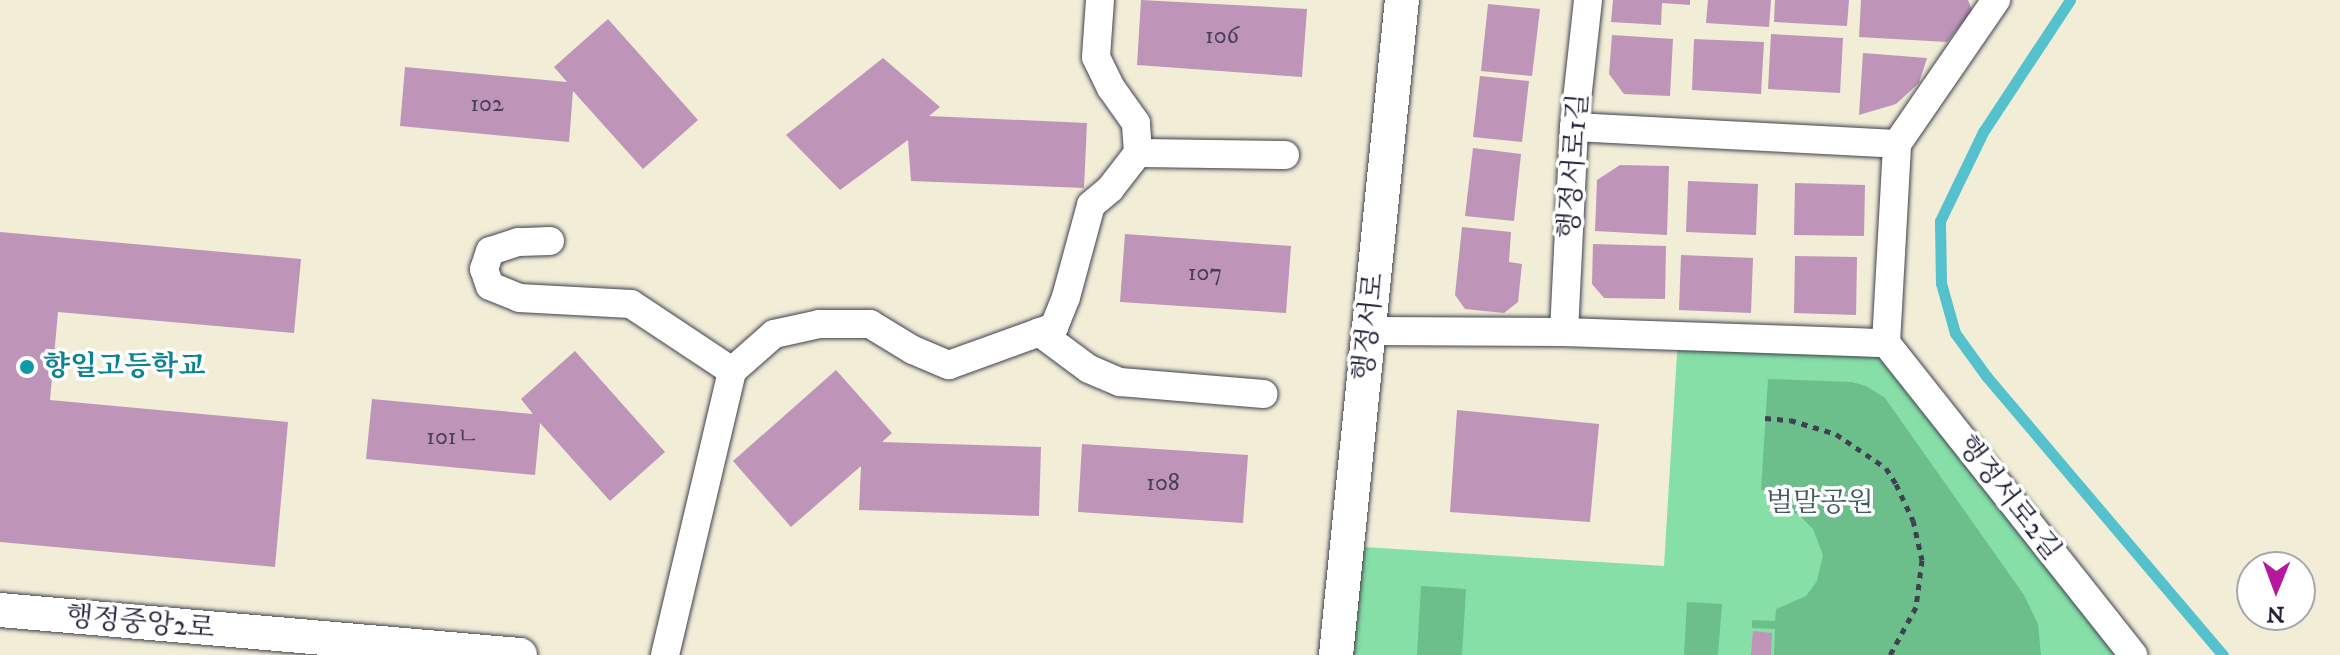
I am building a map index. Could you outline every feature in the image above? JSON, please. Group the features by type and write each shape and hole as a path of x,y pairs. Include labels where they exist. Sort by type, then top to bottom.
{"street":[{"path":"665,655 732,371 774,334 819,324 870,324 913,350 949,365 1054,327 1091,205 1110,189 1138,153 1136,123 1096,57 1100,0"},
{"name":"행정서로","path":"1336,655 1402,0"},
{"name":"행정서로1길","path":"1564,332 1574,127 1588,0"},
{"path":"1369,331 1564,332 1886,343 1897,144 1996,0"},
{"path":"1574,127 1897,144"},
{"path":"1138,153 1285,155"},
{"path":"550,241 518,242 490,251 484,269 490,286 519,298 631,304 732,371"},
{"path":"1039,332 1089,369 1120,382 1263,394"},
{"name":"행정서로2길","path":"1886,343 2131,654"},
{"name":"행정중앙2로","path":"0,610 520,655"}],"path":[{"path":"1765,418 1790,420 1836,434 1886,468 1896,484 1913,520 1922,560 1916,607 1890,655"}],"green space":[{"name":"벌말공원","path":"1678,337 1886,343 2128,655 1336,655 1347,546 1664,566"},
{"path":"1768,379 1852,382 1866,386 1885,398 2024,595 2038,624 2041,655 1774,655 1775,629 1752,628 1752,620 1775,621 1776,609 1806,596 1817,581 1823,555 1813,529 1800,516 1783,508 1783,492 1761,490"},
{"path":"1421,586 1466,589 1462,655 1417,655"},
{"path":"1687,602 1722,604 1718,655 1684,655"}],"building":[{"path":"1141,0 1307,9 1302,77 1137,65"},
{"path":"1613,0 1690,0 1690,5 1662,3 1661,25 1611,22"},
{"path":"1708,0 1771,0 1769,27 1706,23"},
{"path":"1775,0 1849,0 1847,26 1774,22"},
{"path":"1861,0 1968,0 1972,10 1947,42 1859,37"},
{"path":"1488,4 1540,9 1532,76 1481,71"},
{"path":"608,19 698,120 643,169 573,91 569,142 400,126 405,67 567,82 554,67"},
{"path":"1771,34 1843,38 1840,93 1768,89"},
{"path":"1612,35 1673,39 1670,96 1624,94 1609,74"},
{"path":"1694,39 1764,42 1761,94 1692,90"},
{"path":"1863,53 1927,58 1919,83 1896,104 1859,115"},
{"path":"883,58 940,107 929,116 1087,123 1084,188 911,181 908,140 840,190 786,135"},
{"path":"1480,76 1529,81 1522,142 1473,137"},
{"path":"1473,148 1521,154 1514,221 1465,216"},
{"path":"1620,165 1669,166 1667,235 1595,231 1597,180"},
{"path":"1688,181 1758,184 1756,235 1686,232"},
{"path":"1795,183 1865,185 1864,236 1794,235"},
{"path":"1462,227 1511,232 1509,262 1522,264 1518,302 1504,313 1465,309 1455,295"},
{"name":"향일고등학교","path":"0,232 301,259 294,333 58,312 50,400 288,422 275,567 0,542"},
{"path":"1125,234 1291,246 1286,313 1120,302"},
{"path":"1593,244 1666,246 1665,299 1604,298 1592,284"},
{"path":"1681,255 1753,258 1751,313 1679,310"},
{"path":"1795,256 1857,257 1856,315 1794,313"},
{"path":"575,351 665,452 610,501 540,423 535,475 366,459 372,399 533,414 521,399"},
{"path":"836,370 892,433 882,442 1041,447 1039,516 859,510 861,466 791,527 733,461"},
{"path":"1457,410 1599,424 1590,522 1450,512"},
{"path":"1082,444 1248,455 1243,523 1078,512"},
{"path":"1753,631 1772,633 1771,655 1751,655"}],"waterway":[{"path":"2070,0 1983,132 1940,221 1941,283 1955,333 1987,377 2223,655"}],"place":[{"name":"향일고등학교","path":"27,367"}]}
